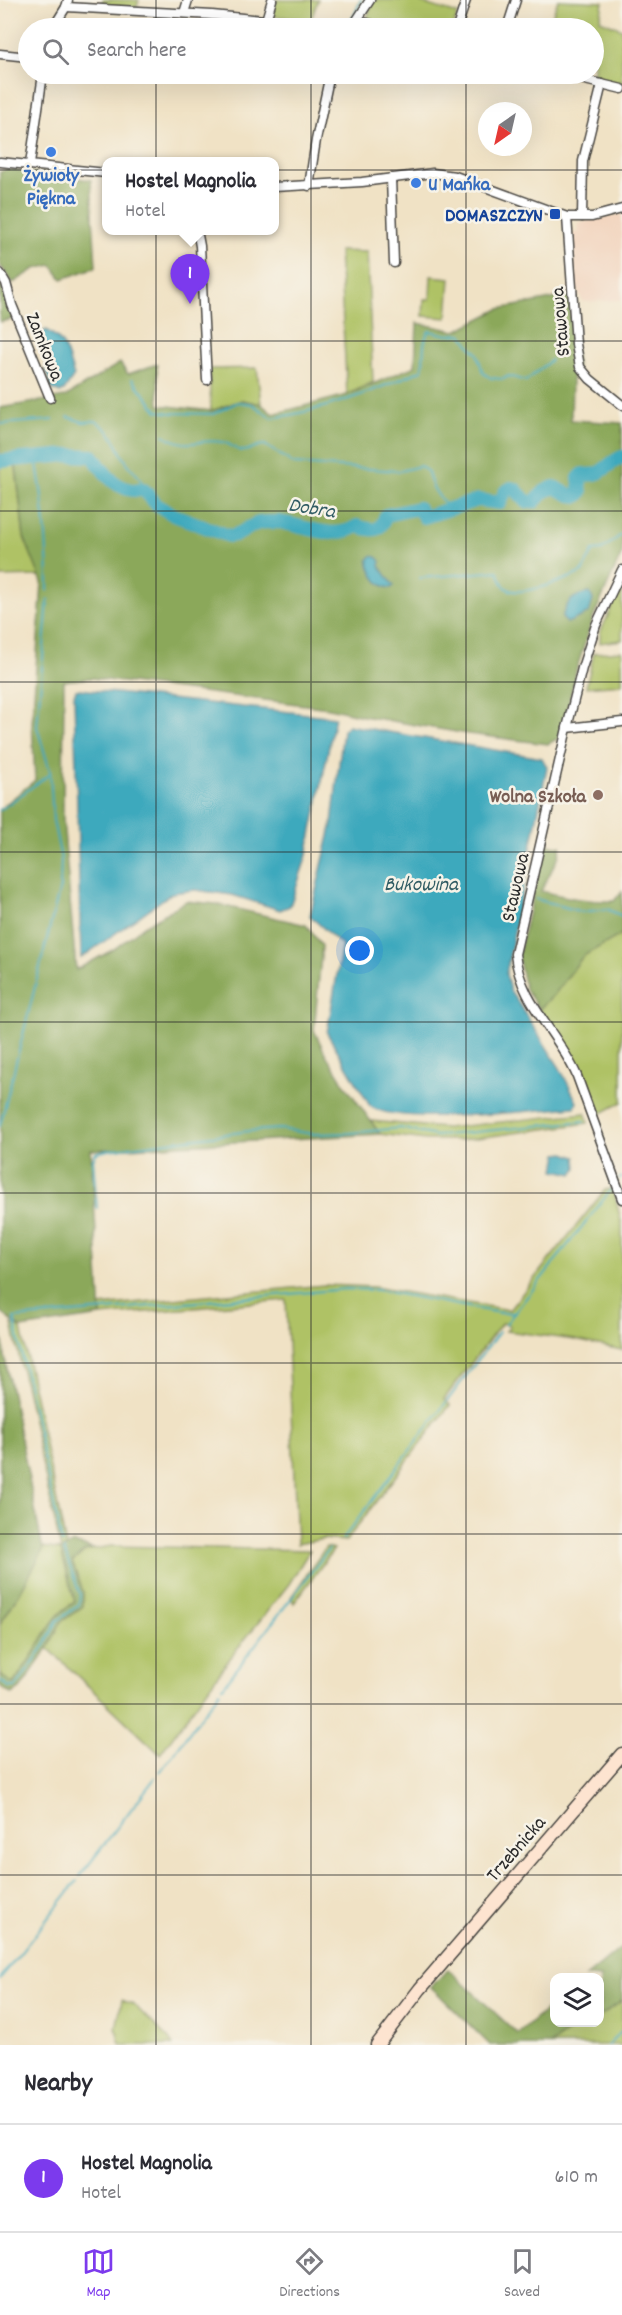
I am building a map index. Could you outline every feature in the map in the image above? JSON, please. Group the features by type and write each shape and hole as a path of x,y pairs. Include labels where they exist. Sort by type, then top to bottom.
{"street":[{"path":"184,13 188,0"},
{"path":"267,18 272,0"},
{"path":"359,18 370,0"},
{"path":"460,18 466,0"},
{"path":"510,18 516,0"},
{"path":"59,18 67,3 243,18"},
{"path":"0,54 18,56"},
{"path":"30,164 42,84"},
{"path":"309,186 328,84"},
{"path":"582,217 583,161 602,84 622,89"},
{"path":"0,162 102,173"},
{"path":"279,187 309,186 433,172 567,217 582,217 622,209"},
{"path":"391,178 394,263"},
{"name":"Stawowa","path":"567,217 579,367 622,405"},
{"path":"198,235 207,380"},
{"name":"Zamkowa","path":"0,273 6,283 12,305 50,398"},
{"name":"Stawowa","path":"622,570 596,625 567,728 515,954 516,966 525,993 570,1060 622,1199"},
{"path":"567,728 622,722"},
{"name":"Trzebnicka","path":"377,2045 439,1967 622,1754"}],"shaded area":[{"path":"622,214 622,300 583,302 577,289 572,233 579,232 578,223"}],"green space":[{"path":"103,0 139,0 137,7 101,6"},
{"path":"276,0 318,0 312,18 272,16"},
{"path":"372,0 422,0 421,3 458,14 457,18 368,18"},
{"path":"558,0 603,2 600,18 552,18"},
{"path":"604,22 622,29 622,86 604,81"},
{"path":"7,169 91,180 96,267 62,279 52,265 35,269 13,283 0,265 0,172"},
{"path":"339,251 367,252 373,382 347,395"},
{"path":"431,276 450,278 447,318 423,316 424,299 430,299"},
{"path":"0,283 13,319 0,322"},
{"path":"568,296 577,365 572,380 571,420 622,423 622,553 593,618 576,671 561,737 548,744 468,734 329,708 91,678 64,681 63,819 76,970 114,949 144,926 186,901 216,904 306,925 322,946 314,1030 343,1082 380,1134 91,1150 101,1316 21,1328 0,1312 0,809 35,780 32,724 42,582 24,537 15,457 0,458 0,408 65,397 120,363 128,374 157,364 159,405 212,411 242,400 261,404 273,414 347,395 415,366 417,323 456,331 499,309"},
{"path":"257,368 261,404 242,400 211,411 209,369"},
{"path":"15,461 24,537 40,576 0,577 0,463"},
{"path":"622,585 622,640 600,643 600,633"},
{"path":"622,651 622,684 586,687 594,653"},
{"path":"545,845 561,846 559,856 541,891 577,899 614,901 622,891 622,934 583,956 554,995 539,1009 525,989 518,956"},
{"path":"622,934 622,1102 596,1116 573,1057 539,1009 554,995 583,956"},
{"path":"585,1113 588,1123 462,1140 426,1140 380,1134 371,1121 445,1128"},
{"path":"613,1188 622,1225 622,1350 575,1340 506,1331 510,1326 502,1323 444,1399 450,1405 346,1541 324,1539 297,1544 286,1300 101,1316 100,1306 324,1285 374,1287 509,1310 605,1190"},
{"path":"0,1321 7,1369 43,1550 0,1624"},
{"path":"12,1324 21,1328 65,1541 66,1547 61,1551 75,1602 53,1622 13,1684 0,1675 0,1624 19,1594 43,1547 61,1550"},
{"path":"73,1543 93,1549 85,1551 72,1562 83,1592 83,1606 61,1622 48,1648 20,1689 12,1694 0,1686 0,1675 13,1684 53,1622 75,1602 61,1550"},
{"path":"111,1546 310,1550 289,1584 234,1653 160,1754 48,1648 61,1622 83,1606 83,1592 72,1562 85,1551"},
{"path":"326,1547 334,1549 294,1603 291,1597"},
{"path":"622,1947 622,2001 604,2013 604,1973 591,1973"},
{"path":"448,1969 518,2034 550,2006 550,2027 578,2027 566,2032 550,2045 490,2045 431,1987"},
{"path":"122,2000 134,2005 173,2045 120,2045 116,2028"},
{"path":"622,2001 622,2045 550,2045 578,2027 604,2027 604,2013"}],"water":[{"path":"46,330 62,344 74,376 64,391 60,393 52,389 46,369 47,357 40,334"},
{"path":"371,556 381,561 380,566 394,586 386,587 378,582 368,560"},
{"path":"590,593 593,600 589,613 567,623 562,618 568,603 579,595"},
{"path":"76,690 335,717 307,855 290,906 280,910 232,895 195,890 172,893 81,958 74,695"},
{"name":"Bukowina","path":"348,725 542,758 547,767 506,974 510,990 560,1068 577,1102 575,1107 500,1114 437,1116 385,1112 370,1106 327,1033 342,945 310,916 332,823 343,730"},
{"path":"565,1153 576,1157 577,1168 573,1174 555,1170 558,1154"}],"waterway":[{"path":"352,18 361,0"},
{"path":"132,379 158,411 213,414 238,402 252,404 272,418 348,399 422,370 424,345 429,331 448,335 462,334 477,353 483,373 491,378 503,379 509,376 526,381 551,360"},
{"path":"68,417 83,422 96,421 107,430 139,477 144,490"},
{"path":"0,424 53,420"},
{"path":"164,435 187,443 222,442 243,451 265,445 294,464 400,471 420,466 428,472 436,493 451,509"},
{"name":"Dobra","path":"0,461 69,455 93,456 108,476 120,486 127,489 144,490 157,505 174,515 229,536 255,524 266,522 278,522 328,533 348,531 357,526 376,529 379,528 386,515 418,508 424,517 478,500 500,503 505,492 511,488 515,489 527,502 534,502 545,491 554,487 570,495 578,496 581,492 579,478 583,474 590,475 600,472 622,457"},
{"path":"36,457 45,524 48,591"},
{"path":"420,578 498,571 507,589 517,591 535,589 582,572 593,551 602,550 622,534"},
{"path":"0,1126 60,887 61,859 53,820 50,771 37,727 48,599"},
{"path":"0,810 50,774"},
{"path":"536,899 582,912 607,909 622,916"},
{"path":"97,1208 93,1159 96,1153 108,1150 280,1129 314,1134 400,1128 436,1136 584,1121"},
{"path":"505,1325 614,1186"},
{"path":"62,1543 14,1318 346,1289 377,1290 500,1313 515,1313"},
{"path":"343,1539 499,1332"},
{"path":"223,1687 329,1549"},
{"path":"0,1680 9,1687 16,1687 45,1645 57,1621 79,1605 80,1594 64,1550"},
{"path":"160,1772 220,1691"},
{"path":"80,1876 155,1778"},
{"path":"0,1979 77,1881"},
{"path":"608,2045 622,2031"}],"place":[{"name":"Żywioły Piękna","path":"51,152"},
{"name":"U Mańka","path":"416,183"},
{"name":"DOMASZCZYN","path":"555,214"},
{"name":"Hostel Magnolia","path":"190,304"},
{"name":"Wolna Szkoła","path":"598,795"}]}
